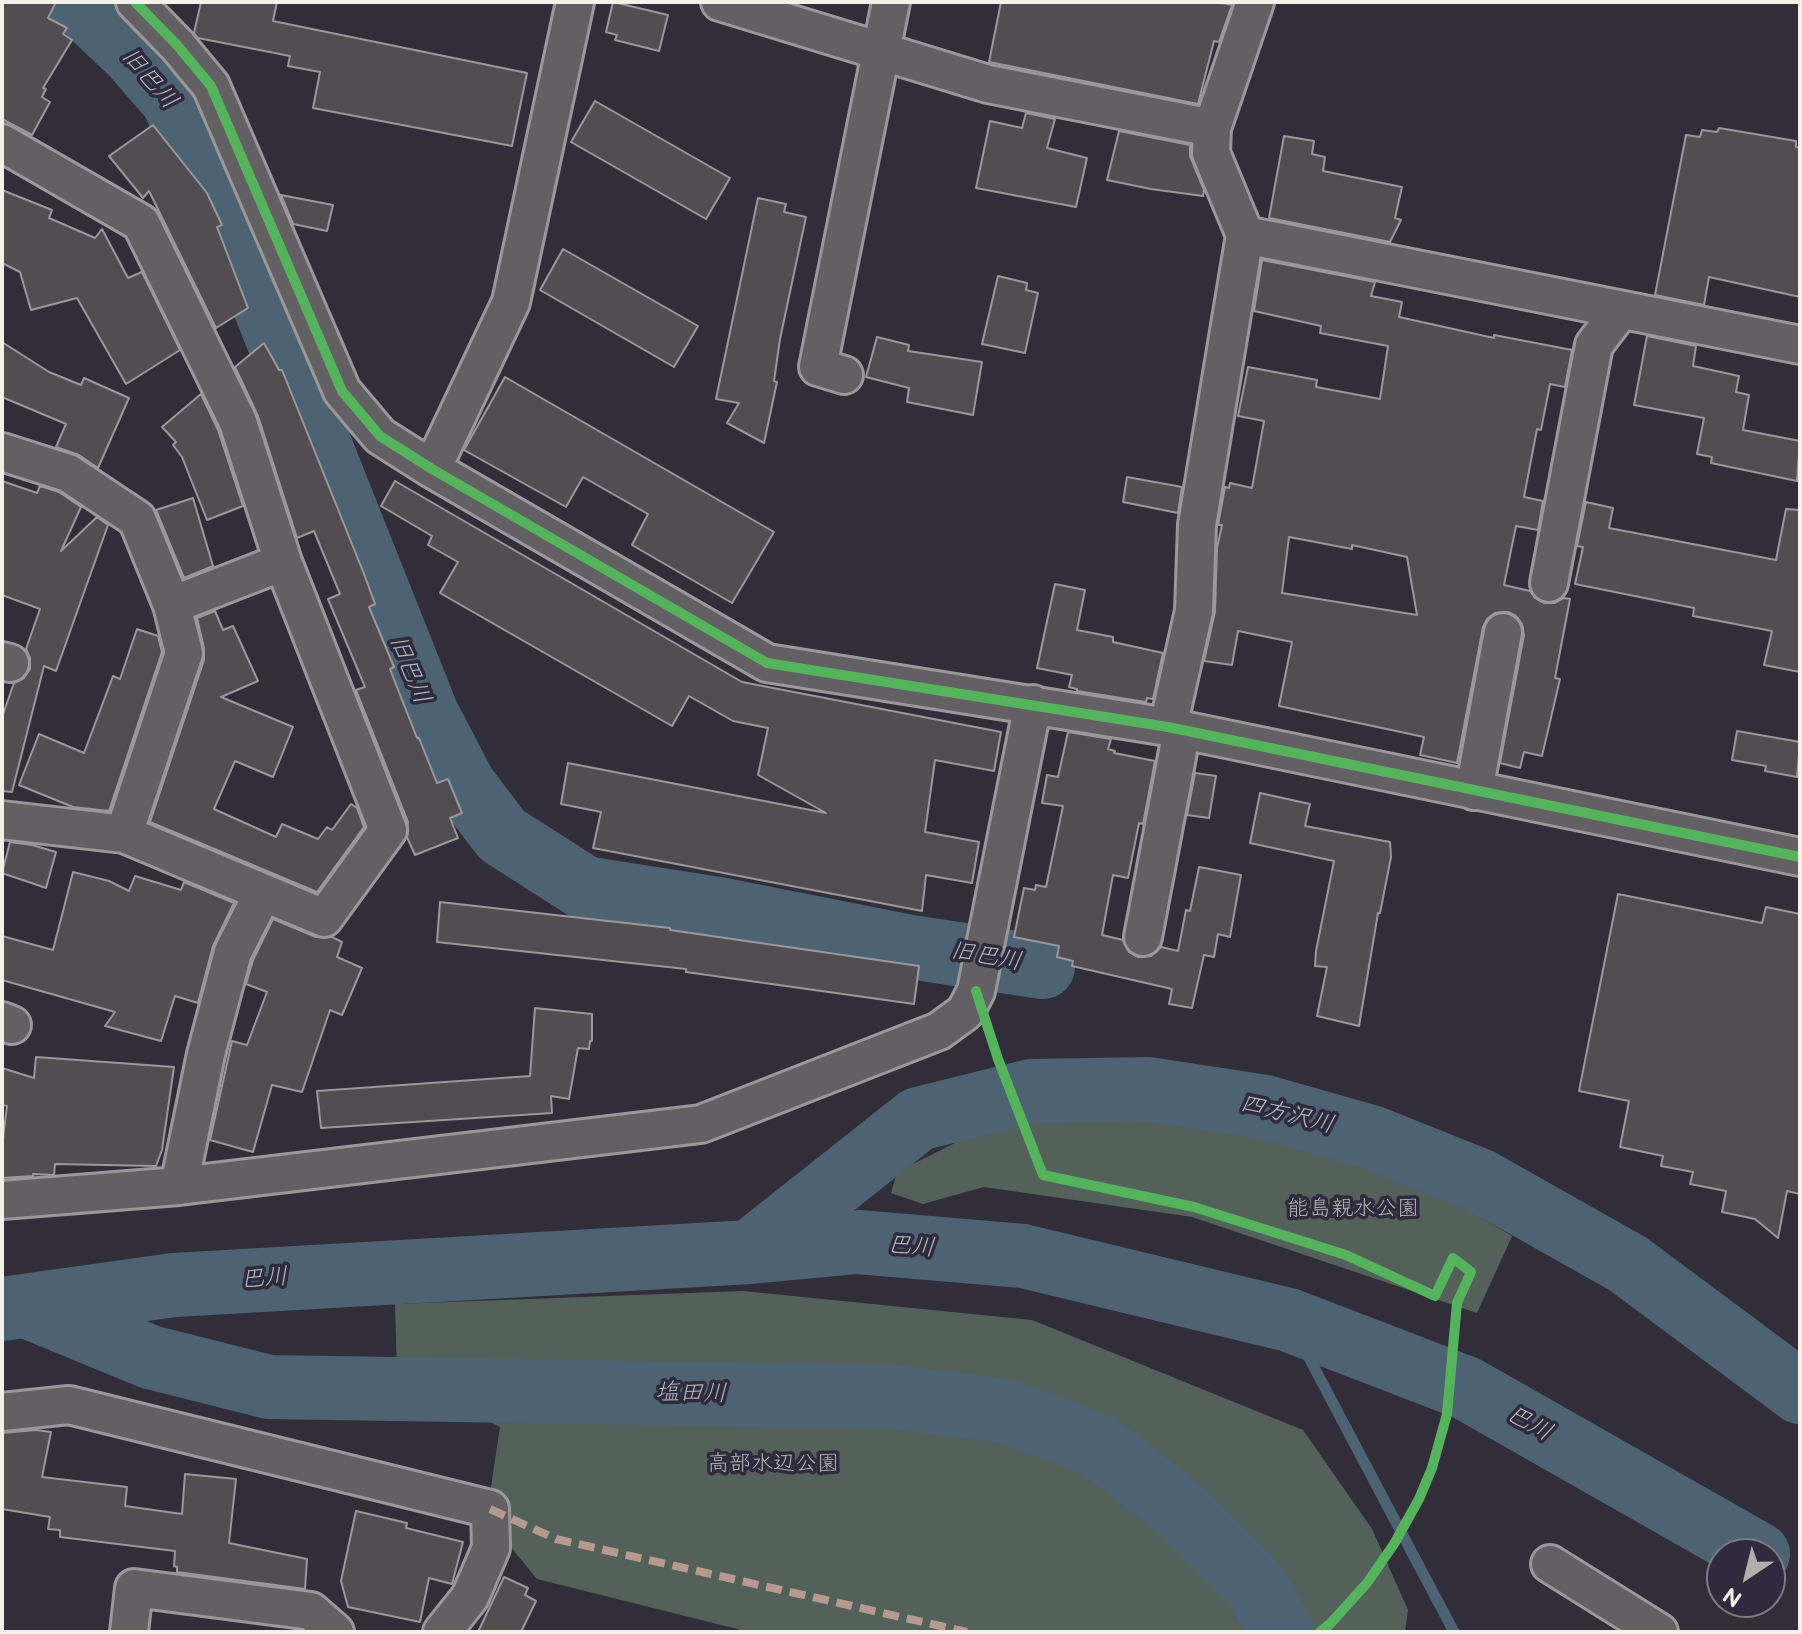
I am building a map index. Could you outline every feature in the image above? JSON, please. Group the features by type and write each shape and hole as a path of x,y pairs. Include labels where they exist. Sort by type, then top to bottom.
{"street":[{"path":"135,2 211,86 342,391 380,436 767,663 1175,728 1800,857"},
{"path":"432,469 511,302 575,2"},
{"path":"720,2 988,84 1212,128"},
{"path":"844,375 818,367 891,2"},
{"path":"1143,937 1194,611 1197,525 1245,235 1211,153 1212,128 1255,2"},
{"path":"2,143 141,223 238,422 283,562 388,830 324,918 124,834 2,820"},
{"path":"1245,235 1800,345"},
{"path":"1549,583 1594,345 1621,310"},
{"path":"2,452 68,473 137,519 172,605 184,653 124,834"},
{"path":"172,605 283,562"},
{"path":"1474,791 1503,632"},
{"path":"2,1200 179,1186 701,1124 939,1031 965,1012 976,991 1033,704"},
{"path":"179,1186 206,1054 233,952 263,893"},
{"path":"2,1412 69,1405 490,1509 491,1548 470,1597 442,1632"},
{"path":"1550,1564 1659,1632"},
{"path":"129,1632 134,1588 311,1611 335,1632"}],"green space":[{"name":"能島親水公園","path":"1177,1102 1377,1154 1512,1236 1477,1313 1192,1217 984,1187 923,1204 891,1193 897,1172 955,1143 1046,1105"},
{"name":"高部水辺公園","path":"743,1291 1032,1320 1303,1430 1372,1529 1408,1610 1405,1632 749,1632 537,1579 501,1535 491,1487 500,1427 397,1373 395,1304"}],"building":[{"path":"2,2 56,2 48,18 67,28 63,34 72,40 43,88 46,89 42,97 50,102 32,135 2,119"},
{"path":"201,2 277,2 273,21 527,73 512,146 313,108 320,72 288,66 290,56 198,38 194,33"},
{"path":"613,2 668,15 659,51 615,40 617,35 606,32"},
{"path":"1001,2 1217,2 1232,5 1219,42 1214,41 1198,104 989,62"},
{"path":"595,101 730,178 706,219 571,142"},
{"path":"1026,113 1055,119 1047,148 1087,158 1076,207 976,188 990,121 1022,128"},
{"path":"153,125 207,193 222,225 217,227 248,308 216,328 149,191 143,198 109,156"},
{"path":"1719,128 1796,141 1796,147 1800,148 1800,297 1709,277 1704,305 1655,295 1686,135 1700,137 1702,130 1717,132"},
{"path":"1119,131 1190,145 1190,156 1204,190 1203,196 1107,180"},
{"path":"1284,136 1314,141 1312,154 1325,157 1323,171 1402,187 1395,218 1401,220 1390,242 1269,218"},
{"path":"2,190 52,210 49,218 95,238 102,229 128,278 142,272 180,350 126,384 77,298 31,310 20,272 2,263"},
{"path":"281,195 333,205 327,231 293,224"},
{"path":"758,198 786,204 784,212 806,217 780,339 774,381 777,382 764,443 727,423 739,403 716,399"},
{"path":"563,249 698,326 674,367 540,290"},
{"path":"1262,260 1375,282 1371,296 1402,302 1399,317 1494,338 1494,335 1572,350 1565,387 1550,384 1541,430 1537,429 1524,497 1543,501 1538,530 1516,526 1504,585 1530,591 1544,603 1570,599 1555,678 1560,679 1542,756 1524,752 1520,768 1500,763 1524,635 1522,624 1508,612 1495,613 1483,627 1457,763 1420,755 1424,737 1279,706 1292,642 1238,631 1232,665 1204,661 1215,612 1217,548 1222,525 1218,525 1225,487 1229,488 1230,483 1252,488 1264,421 1238,416 1248,367 1317,380 1316,387 1380,399 1388,346 1320,333 1321,326 1254,311","holes":["1289,537 1352,549 1352,545 1407,557 1417,615 1282,593"]},
{"path":"998,276 1027,283 1026,290 1038,293 1025,353 982,344"},
{"path":"1647,336 1696,346 1693,366 1739,376 1736,392 1749,395 1743,430 1800,441 1797,481 1711,463 1712,457 1697,454 1704,418 1634,405"},
{"path":"877,337 909,345 908,351 982,362 973,415 907,402 909,388 866,377"},
{"path":"2,342 49,372 81,385 84,378 129,398 98,468 79,455 56,447 66,424 2,397"},
{"path":"264,343 279,370 282,370 364,574 375,604 369,607 394,667 390,669 417,738 437,783 448,779 462,813 450,818 458,838 415,855 407,837 408,822 356,690 365,687 328,599 340,594 314,531 297,538 258,416 235,367"},
{"path":"505,377 774,532 732,603 632,545 648,514 583,477 566,507 464,450"},
{"path":"201,394 218,430 243,506 207,520 182,457 173,445 176,442 162,427"},
{"path":"1127,477 1182,487 1178,513 1123,502"},
{"path":"2,481 37,493 40,486 59,492 81,507 61,551 97,517 108,525 56,671 44,666 12,792 2,791 2,717 14,683 24,678 30,669 26,649 40,609 2,595"},
{"path":"395,481 742,682 1001,732 994,771 935,760 925,832 979,842 972,883 926,875 922,911 593,848 601,812 561,804 568,763 826,813 758,775 768,728 733,721 689,696 672,726 440,593 458,562 428,545 432,536 381,506"},
{"path":"193,498 213,566 184,578 156,510"},
{"path":"1586,502 1613,508 1609,528 1776,560 1786,509 1800,510 1800,672 1764,665 1772,631 1693,616 1694,608 1575,584 1583,547 1577,546"},
{"path":"1055,584 1085,590 1077,630 1113,637 1113,642 1163,653 1153,699 1147,698 1146,702 1077,691 1069,687 1072,675 1037,668"},
{"path":"215,611 223,630 233,626 258,681 221,697 293,727 273,777 235,761 214,809 276,837 282,824 318,839 327,827 332,830 351,804 357,808 364,827 317,892 150,822 204,660 197,618"},
{"path":"137,629 158,636 162,652 109,811 73,807 19,785 39,734 84,753 113,676 120,679"},
{"path":"1737,731 1800,742 1797,777 1765,771 1766,766 1732,760"},
{"path":"1068,732 1111,739 1108,749 1114,753 1155,761 1143,824 1139,823 1128,878 1113,875 1102,935 1123,940 1129,952 1138,957 1151,956 1161,947 1178,951 1199,867 1241,875 1230,937 1218,934 1214,957 1204,955 1192,1008 1169,1004 1172,989 1072,966 1073,961 1057,957 1059,946 1014,937 1024,888 1035,890 1036,885 1046,887 1063,806 1042,803 1047,775 1058,777"},
{"path":"1195,773 1216,776 1209,818 1187,815"},
{"path":"1260,793 1310,804 1305,826 1390,842 1391,857 1359,1026 1317,1016 1327,967 1315,966 1316,951 1334,861 1250,843"},
{"path":"10,842 56,852 46,888 2,873"},
{"path":"73,872 109,881 129,891 135,876 181,890 184,882 234,903 213,946 198,1003 175,996 161,1041 105,1026 115,1012 2,980 2,936 53,950"},
{"path":"1618,894 1762,923 1766,907 1800,914 1800,1194 1787,1191 1778,1238 1755,1219 1722,1212 1726,1191 1690,1184 1693,1172 1661,1166 1663,1156 1620,1147 1629,1101 1579,1091"},
{"path":"440,902 670,928 919,966 914,1004 686,972 686,969 437,942"},
{"path":"273,919 316,937 332,937 342,942 337,957 362,968 342,1015 330,1010 302,1092 272,1085 253,1152 210,1140 232,1041 247,1045 267,992 246,984 253,960"},
{"path":"535,1008 592,1014 592,1041 589,1049 578,1048 569,1099 551,1096 552,1113 321,1128 317,1091 530,1076"},
{"path":"36,1057 174,1067 162,1150 156,1166 55,1164 54,1175 2,1178 7,1106 2,1105 2,1068 34,1078"},
{"path":"51,1432 42,1477 127,1487 125,1506 182,1514 185,1474 236,1479 229,1543 307,1559 305,1589 177,1572 174,1566 175,1551 60,1537 60,1530 48,1529 50,1517 2,1509 2,1433"},
{"path":"356,1511 407,1523 406,1528 463,1542 452,1584 429,1578 420,1622 348,1607 341,1581"},
{"path":"504,1577 528,1588 525,1595 536,1601 521,1632 478,1632"}],"waterway":[{"name":"旧巴川","path":"78,2 132,53 172,99 224,204 427,714 464,785 502,835 585,888 713,908 910,947 1043,967"},
{"name":"四方沢川","path":"750,1252 918,1119 1031,1091 1148,1089 1265,1107 1371,1137 1481,1181 1628,1264 1800,1392"},
{"name":"巴川","path":"2,1309 174,1285 750,1252 858,1242 1023,1256 1289,1320 1466,1388 1730,1538"},
{"name":"塩田川","path":"26,1306 150,1357 269,1387 892,1397 1006,1411 1099,1446 1182,1511 1254,1583 1282,1632"},
{"path":"1289,1320 1454,1632"}],"marked path":[{"path":"490,1509 556,1539 967,1632"}],"cycle path":[{"path":"135,2 211,86 342,391 380,436 767,663 1168,727 1800,857"},
{"path":"976,991 998,1059 1043,1175 1194,1207 1346,1255 1435,1296 1453,1258 1471,1272 1457,1303 1447,1414 1432,1468 1419,1499 1394,1544 1367,1583 1320,1632"}]}
